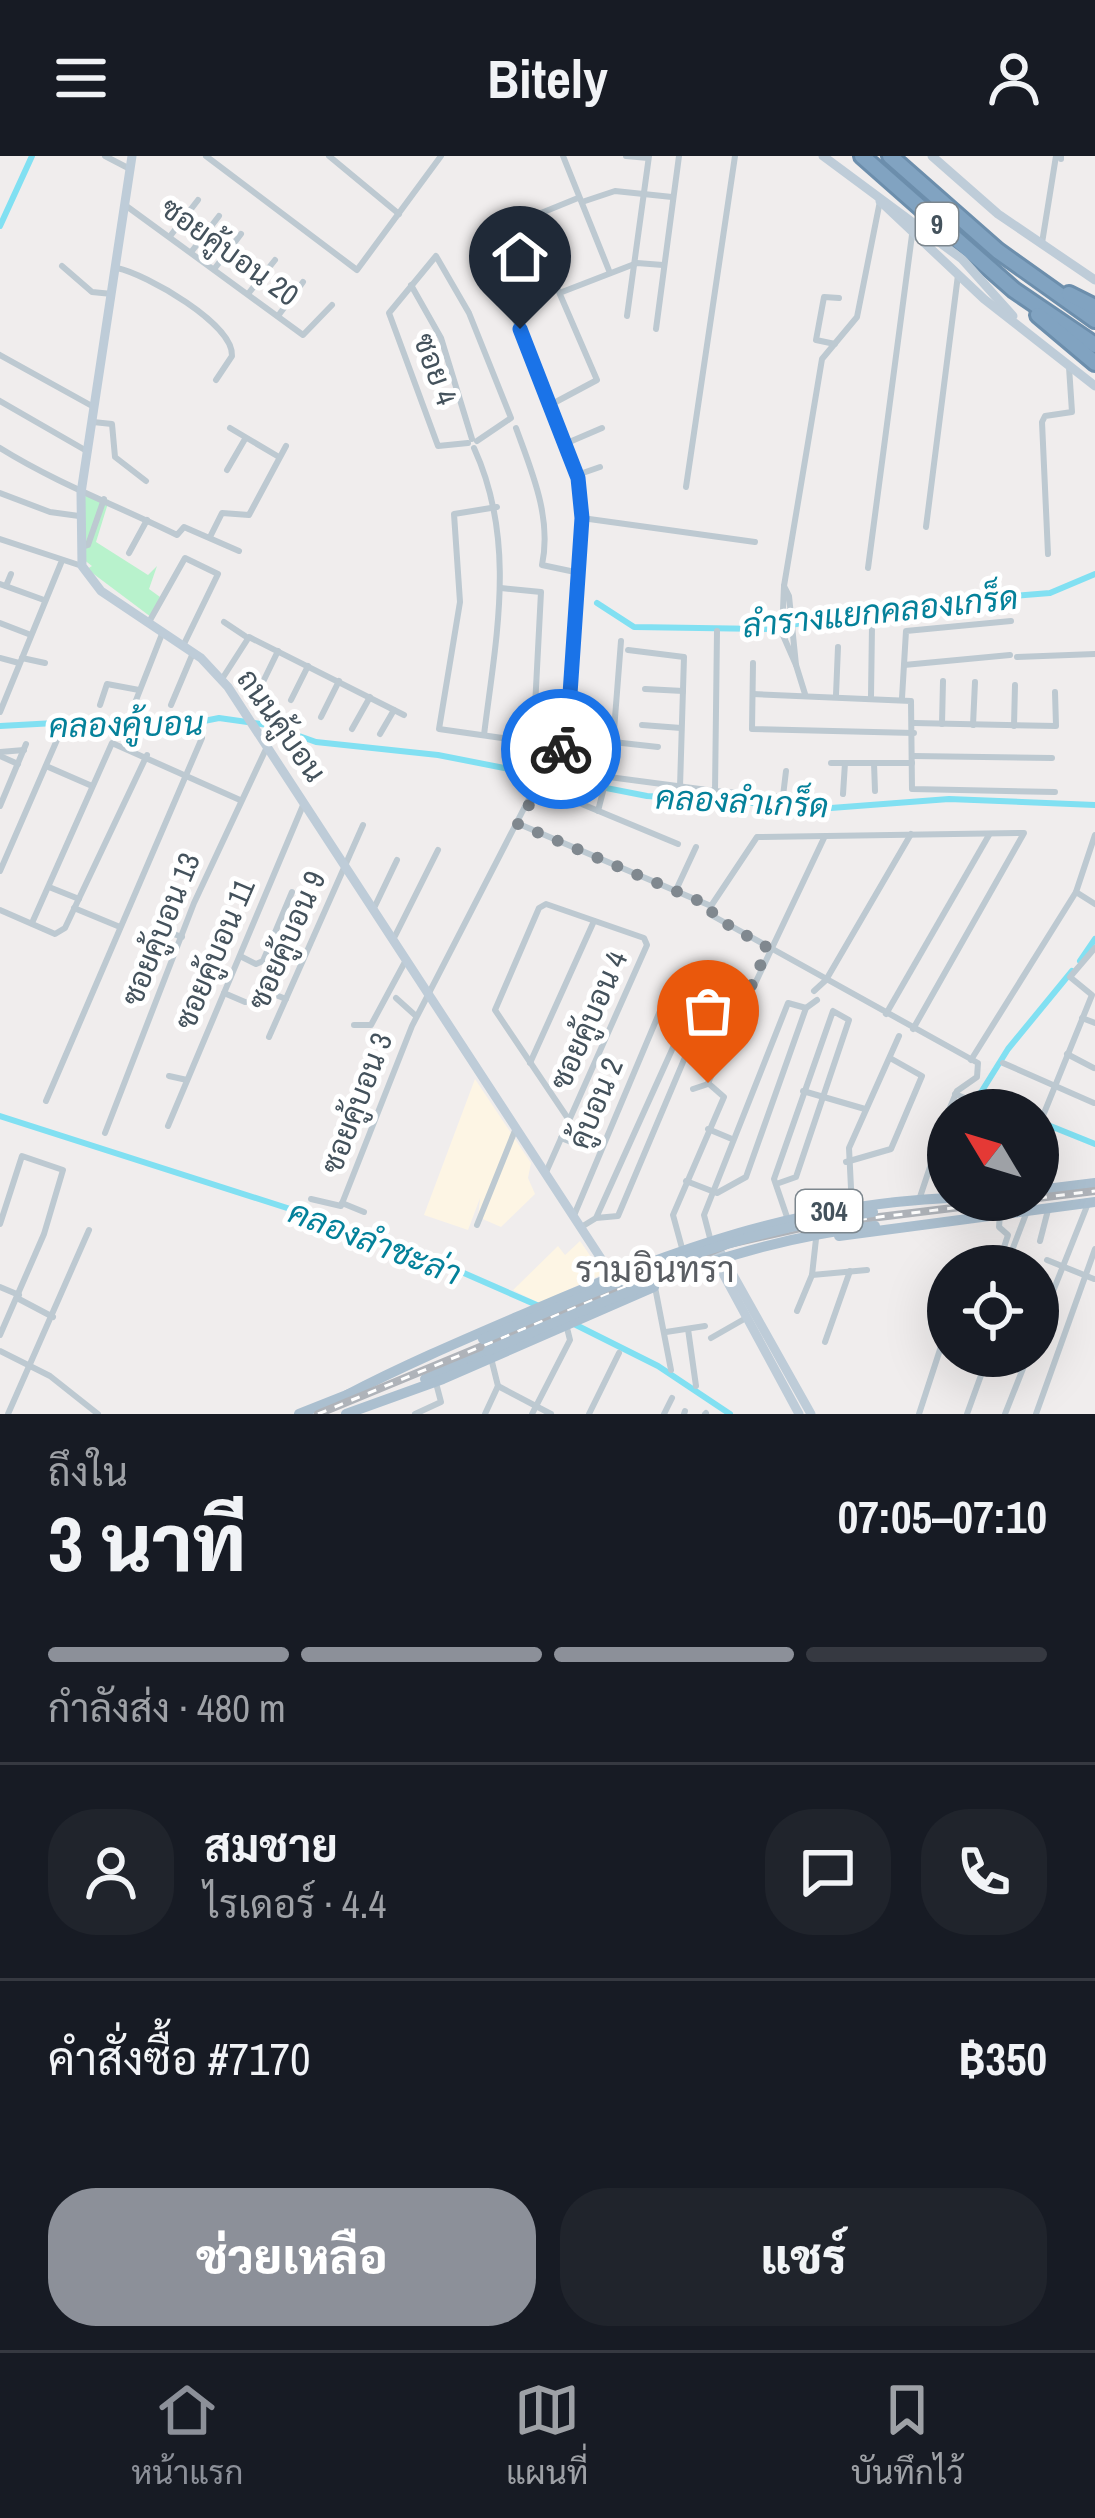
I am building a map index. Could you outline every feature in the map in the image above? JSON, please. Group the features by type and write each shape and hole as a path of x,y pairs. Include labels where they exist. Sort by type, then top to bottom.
{"highway":[{"name":"9","path":"862,156 1014,290 1095,345"},
{"name":"9","path":"890,156 1047,287 1095,320"},
{"path":"1047,287 1095,307"},
{"path":"1014,290 1095,363"}],"main road":[{"path":"82,566 81,493 132,156"},
{"path":"824,156 880,201 969,286 1095,386"},
{"path":"932,156 1041,246 1095,280"},
{"path":"880,201 920,225 980,275 1020,326"},
{"path":"969,286 980,289 980,275"},
{"name":"ถนนคู้บอน","path":"82,566 101,591 222,679 548,1170 625,1300"},
{"path":"1059,1187 1095,1183"},
{"name":"304","path":"299,1414 709,1238 788,1217 927,1200"},
{"name":"304","path":"1059,1207 1092,1202"},
{"name":"304","path":"346,1414 373,1409 384,1398 698,1249 791,1224 927,1205"},
{"name":"304","path":"384,1398 435,1382 487,1350 732,1251 932,1221"},
{"name":"304","path":"347,1395 566,1324 746,1253 950,1221"},
{"path":"732,1283 746,1253 740,1239 748,1226"},
{"path":"709,1238 811,1414"},
{"path":"680,1249 691,1259 686,1275"},
{"path":"699,1270 732,1283 799,1414"},
{"path":"616,1281 654,1276 672,1281"},
{"path":"581,1290 591,1299 586,1316"}],"street":[{"path":"105,156 130,169"},
{"path":"206,156 351,270 362,266 441,159"},
{"path":"329,156 399,214"},
{"path":"563,156 610,273"},
{"path":"626,156 648,157 627,316"},
{"path":"656,329 679,156"},
{"path":"686,487 735,156"},
{"path":"1041,246 1059,157"},
{"path":"496,507 454,514 460,602 439,729 533,745 553,759 567,738 582,518 577,475 482,237 615,191 672,197"},
{"path":"171,235 198,200"},
{"path":"805,694 784,586 822,359 856,317 880,201"},
{"name":"ซอยคู้บอน 20","path":"125,205 305,336 332,304"},
{"path":"192,251 219,216"},
{"path":"527,218 597,380 552,404"},
{"path":"215,268 241,234"},
{"path":"868,568 913,235"},
{"path":"473,443 511,418 469,313 437,257 411,285 441,338 473,443 496,507 501,588 484,735"},
{"path":"248,294 275,260"},
{"path":"562,292 637,263 663,266"},
{"path":"62,266 92,292 112,295"},
{"path":"117,268 145,275 226,333 232,356 215,380"},
{"path":"926,527 958,275"},
{"path":"278,316 303,282"},
{"name":"ซอย 4","path":"411,285 390,318 438,446 473,443"},
{"path":"835,344 816,340 824,297 839,298"},
{"path":"0,355 96,408"},
{"path":"1048,554 1042,422 1047,416 1072,412 1069,366"},
{"path":"0,401 87,451"},
{"path":"93,422 112,424 115,458 146,482"},
{"path":"230,428 279,457"},
{"path":"516,428 540,498 545,539 542,566 577,572"},
{"path":"567,442 602,428"},
{"path":"227,470 244,439"},
{"path":"210,538 222,513 249,515 286,446"},
{"path":"0,448 81,493 104,499 177,535 184,527 239,551"},
{"path":"577,475 600,467"},
{"path":"0,493 50,512 80,515"},
{"path":"79,548 88,545 104,499"},
{"path":"582,518 755,542"},
{"path":"129,553 147,520"},
{"path":"0,539 82,566"},
{"path":"147,625 183,560 204,566 219,578 171,705"},
{"path":"0,712 61,562"},
{"path":"11,574 3,585 44,600"},
{"path":"501,588 541,592 533,745"},
{"path":"902,698 906,631 1011,621"},
{"path":"224,622 404,715"},
{"path":"0,623 31,635"},
{"path":"871,696 872,626"},
{"path":"715,791 717,632"},
{"path":"130,713 162,634"},
{"path":"222,679 245,636"},
{"path":"598,811 613,742 621,641"},
{"path":"836,695 838,647"},
{"path":"628,650 684,655 680,787"},
{"path":"260,688 278,651"},
{"path":"904,665 1095,654"},
{"path":"0,658 45,664"},
{"path":"753,663 752,729 1056,726 1055,692"},
{"path":"292,700 308,665"},
{"path":"321,717 339,681"},
{"path":"942,724 943,681"},
{"path":"973,724 976,682"},
{"path":"100,705 109,683 139,690"},
{"path":"1014,725 1015,685"},
{"path":"645,689 683,691"},
{"path":"753,694 911,700 912,789 1054,792"},
{"path":"352,729 370,697"},
{"path":"380,734 394,710"},
{"path":"642,725 681,728"},
{"path":"0,872 60,733"},
{"path":"46,1101 202,738"},
{"path":"613,742 658,747"},
{"path":"32,923 112,743 240,800"},
{"name":"ซอยคู้บอน 13","path":"105,1133 176,950 268,746"},
{"path":"0,754 25,747 0,806"},
{"path":"0,754 18,764"},
{"path":"0,910 60,932 81,900 147,755"},
{"path":"831,763 1052,758"},
{"name":"ซอยคู้บอน 3","path":"311,1199 338,1208 342,1203 429,990 553,759"},
{"path":"843,794 844,763"},
{"path":"874,763 875,791"},
{"path":"46,766 92,786"},
{"path":"783,796 786,771"},
{"path":"608,778 821,800"},
{"path":"538,782 677,844"},
{"name":"ซอยคู้บอน 11","path":"168,1126 305,801"},
{"path":"518,824 711,906"},
{"name":"ซอยคู้บอน 9","path":"269,1037 363,825"},
{"path":"886,1014 990,833"},
{"path":"913,1029 1024,833 752,838 711,906 713,916 768,948 913,1029 971,1060 980,1066 977,1076 961,1089"},
{"path":"686,1181 713,1192 746,1177 806,1008 910,834"},
{"path":"971,1060 1076,892 1095,835"},
{"path":"708,1084 768,948 825,838"},
{"path":"676,890 696,848"},
{"path":"395,936 438,850"},
{"path":"375,906 397,860"},
{"path":"49,887 81,900"},
{"path":"239,956 256,964 263,961 292,892"},
{"path":"1076,892 1095,904"},
{"path":"530,1064 595,921 546,904 539,908 495,1010 530,1064 569,1120"},
{"path":"74,908 120,927"},
{"name":"ซอยคู้บอน 4","path":"548,1170 647,945 644,938 595,921"},
{"path":"160,928 182,937"},
{"path":"154,941 176,950"},
{"path":"1054,1087 1092,995 1070,977 1095,948"},
{"path":"354,1025 371,1025 408,956"},
{"path":"262,990 286,999"},
{"path":"224,993 245,1002"},
{"path":"397,998 417,1016"},
{"path":"583,1226 596,1218 618,1216 705,1010 694,1001 596,1218"},
{"path":"709,1238 703,1217 789,1001 806,1008"},
{"name":"คู้บอน 2","path":"575,1213 660,1011"},
{"path":"779,1183 796,1177 849,1020 833,1011 774,1179 788,1217"},
{"path":"1082,1018 1095,1023"},
{"path":"852,1208 846,1162 898,1036"},
{"path":"1067,1054 1094,1068"},
{"path":"846,1162 889,1153 921,1078 889,1058"},
{"path":"1003,1063 1094,1103"},
{"path":"169,1076 187,1080"},
{"path":"693,1088 708,1084"},
{"path":"680,1249 672,1218 724,1097 708,1084"},
{"path":"803,1091 865,1109"},
{"path":"477,1225 518,1124"},
{"path":"708,1129 734,1139"},
{"path":"561,1138 584,1147"},
{"path":"363,1150 378,1156"},
{"path":"0,1224 22,1156 63,1170 0,1335"},
{"path":"920,1200 927,1178"},
{"path":"1059,1274 1092,1202"},
{"path":"342,1203 364,1212"},
{"path":"1040,1241 1045,1221"},
{"path":"0,1403 9,1411 88,1230"},
{"path":"797,1311 812,1275 816,1240"},
{"path":"1036,1414 1090,1278 1095,1249"},
{"path":"1059,1265 1090,1278"},
{"path":"812,1275 867,1270"},
{"path":"825,1342 850,1271"},
{"path":"655,1287 671,1370"},
{"path":"0,1288 53,1317"},
{"path":"712,1338 746,1318"},
{"path":"534,1410 570,1340 566,1324"},
{"path":"666,1332 705,1326"},
{"path":"688,1329 696,1386"},
{"path":"487,1350 498,1387 534,1410 551,1414"},
{"path":"0,1352 31,1366 98,1414"},
{"path":"589,1414 619,1353"},
{"path":"919,1414 931,1377"},
{"path":"967,1414 980,1377"},
{"path":"1005,1414 1020,1377"},
{"path":"415,1414 441,1402 435,1382"},
{"path":"484,1414 498,1387"},
{"path":"664,1414 672,1398"}],"shaded area":[{"path":"475,1079 531,1163 528,1178 535,1194 501,1227 478,1217 480,1198 468,1230 424,1215"},
{"path":"580,1241 603,1274 539,1303 513,1290 558,1246 565,1255"}],"green space":[{"path":"82,494 109,500 96,542 148,575 157,566 149,589 160,597 151,617 87,569 92,566 83,559"}],"waterway":[{"name":"คลองคู้บอน","path":"0,226 32,156"},
{"name":"ลำรางแยกคลองเกร็ด","path":"597,603 634,627 766,629 926,603 1050,593 1095,574"},
{"name":"คลองลำเกร็ด","path":"0,726 129,719 189,724 219,718 268,725 316,742 438,755 647,796 831,808 949,799 1095,805"},
{"path":"1080,961 1095,939"},
{"path":"983,1089 1008,1049 1072,971"},
{"name":"คลองลำชะล่า","path":"0,1116 393,1242 539,1306"},
{"path":"1059,1129 1095,1144"},
{"name":"คลองลำชะล่า","path":"572,1323 658,1366 730,1414"}],"railway":[{"path":"1059,1195 1095,1191"},
{"path":"318,1414 729,1244 814,1225 927,1211"}],"way so far":[{"path":"561,749 535,787 518,824 711,906 713,916 768,948 708,1083"}],"district":[{"name":"รามอินทรา","path":"655,1269"}],"route":[{"path":"520,329 567,442 578,478 582,518 567,738 561,749"}]}
